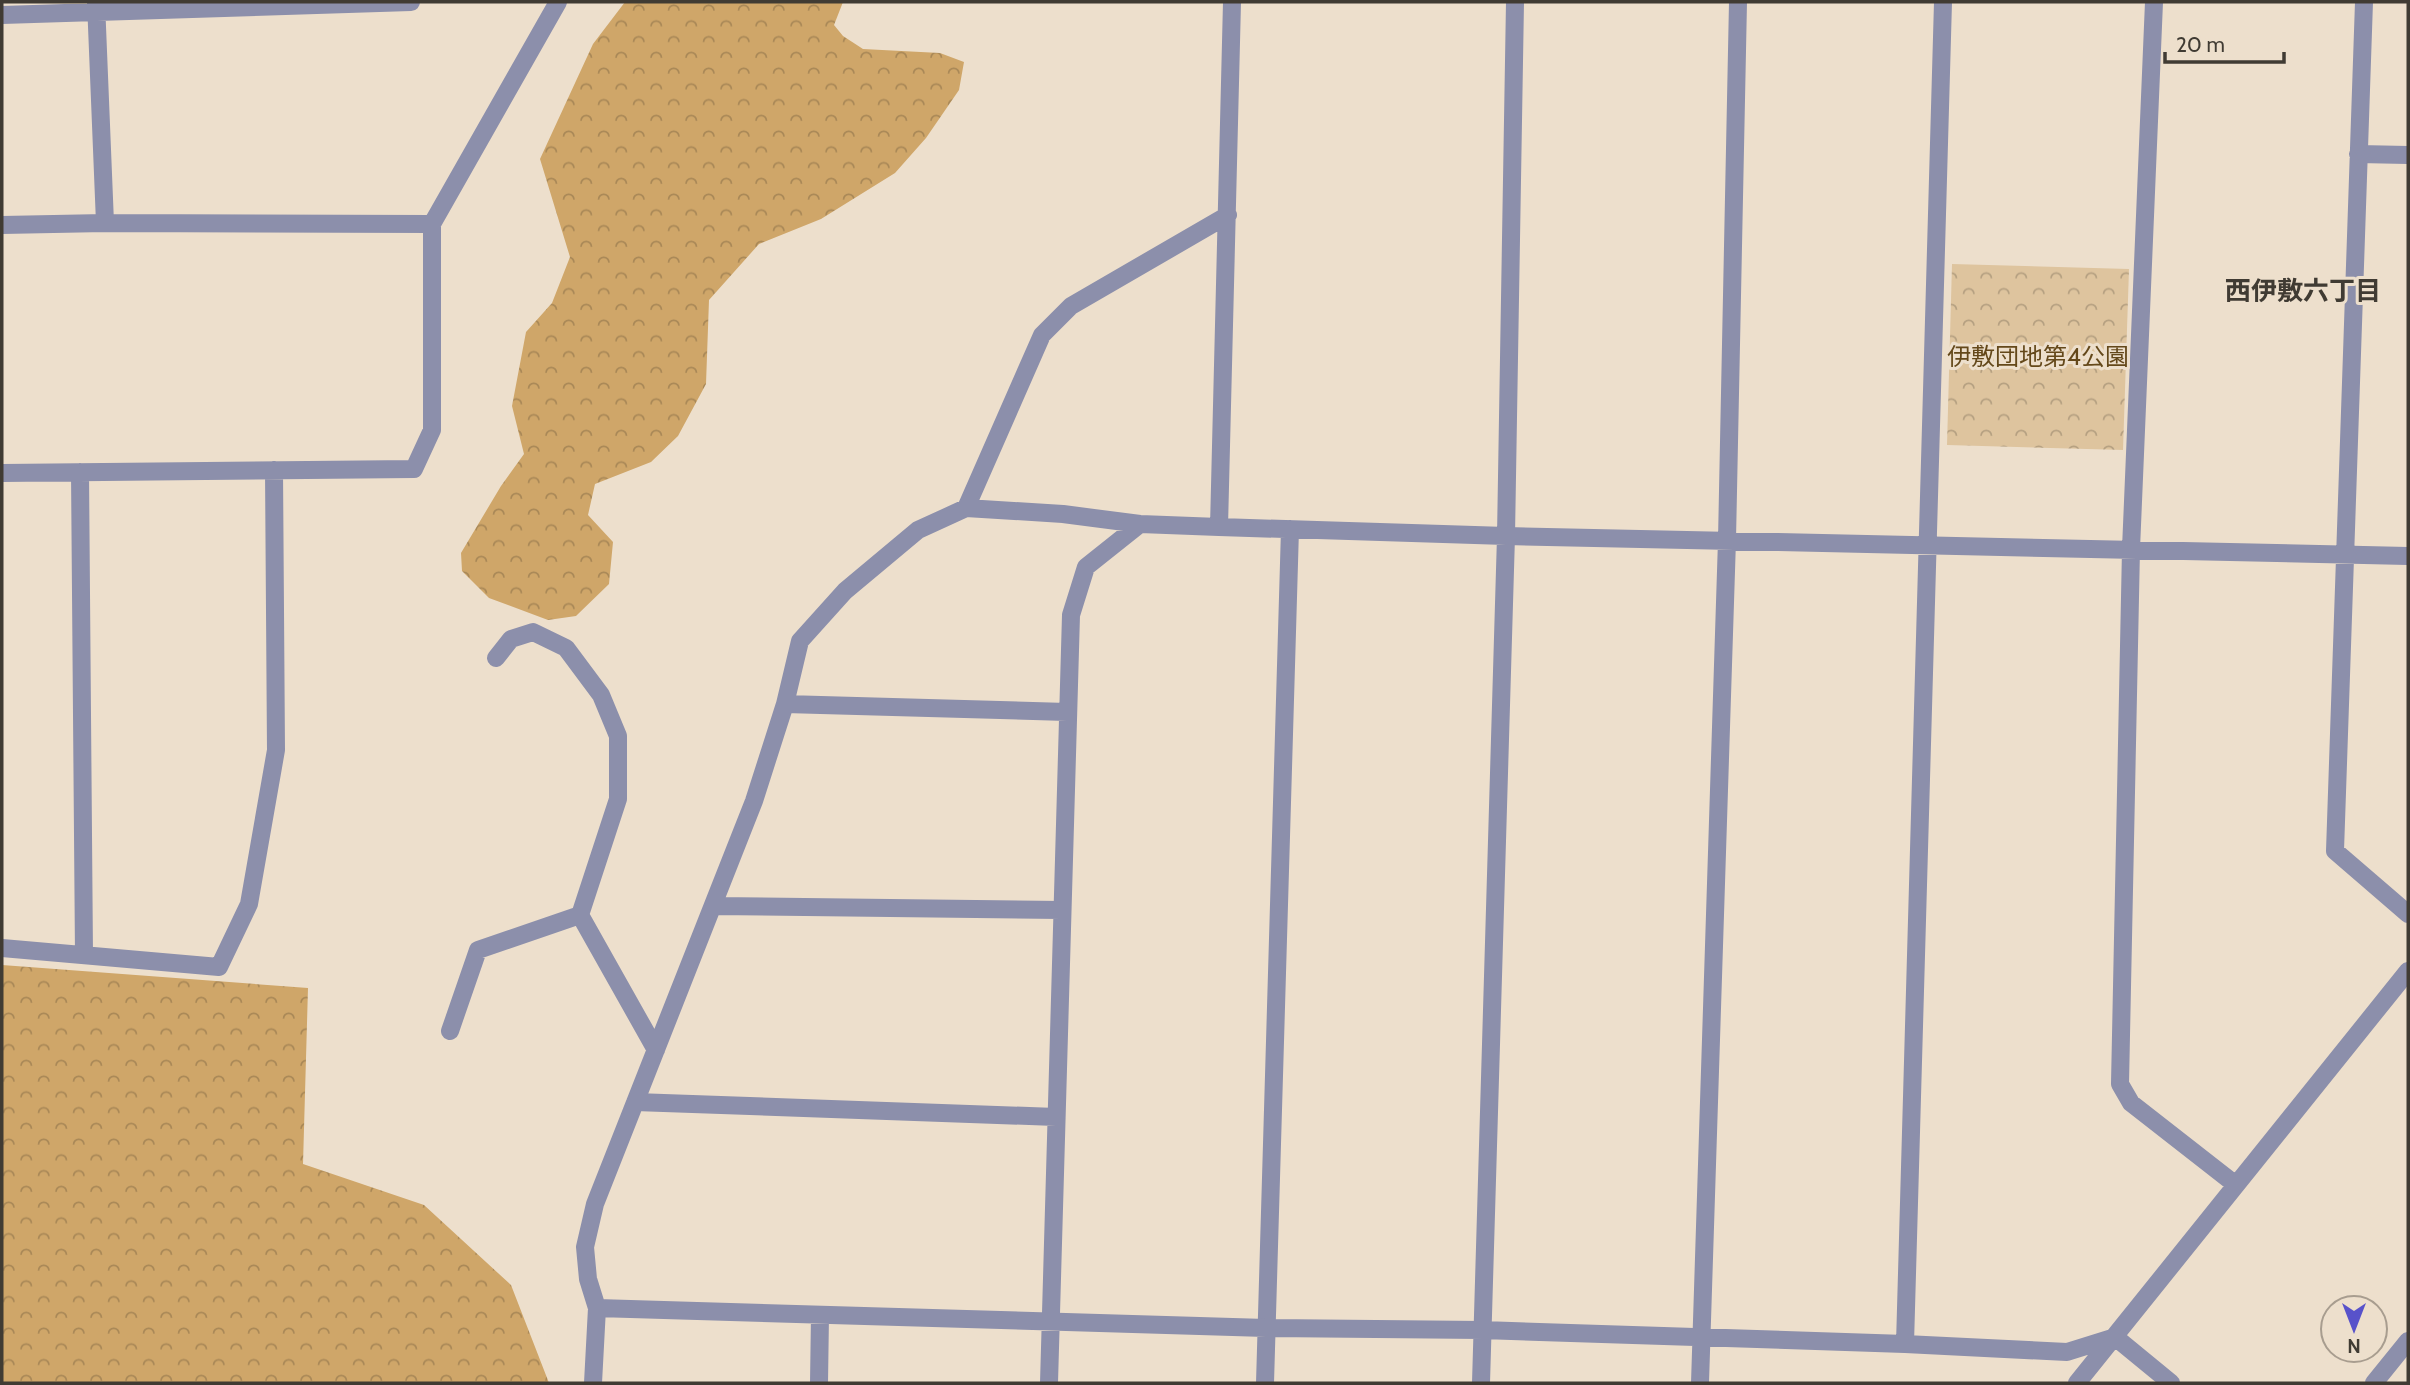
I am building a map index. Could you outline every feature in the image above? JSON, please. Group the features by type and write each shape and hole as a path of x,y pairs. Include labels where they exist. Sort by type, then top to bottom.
{"street":[{"path":"2,15 96,7 411,2"},
{"path":"2,473 414,469 432,430 432,224 558,2"},
{"path":"1219,527 1232,2"},
{"path":"1481,1383 1506,536 1515,2"},
{"path":"1700,1383 1727,540 1738,2"},
{"path":"1905,1344 1943,2"},
{"path":"2154,2 2131,549 2120,1084 2130,1103 2236,1185"},
{"path":"2364,2 2335,851 2408,914"},
{"path":"96,7 104,223"},
{"path":"2358,154 2408,155"},
{"path":"966,508 1042,335 1071,306 1228,215"},
{"path":"2,226 104,223 432,224"},
{"path":"2,948 219,967 249,904 276,750 274,470"},
{"path":"80,472 84,956"},
{"path":"593,1383 597,1308 588,1279 584,1247 595,1204 754,801 785,704 800,641 845,591 918,530 966,508 1063,514 1140,524 1219,527 2408,556"},
{"path":"1049,1383 1071,615 1086,567 1140,524"},
{"path":"1265,1383 1290,529"},
{"path":"496,659 510,639 534,632 566,648 601,695 618,736 618,799 580,915 656,1050"},
{"path":"785,704 1067,712"},
{"path":"713,906 1061,909"},
{"path":"450,1031 478,950 580,915"},
{"path":"2077,1383 2408,971"},
{"path":"635,1102 1056,1117"},
{"path":"597,1308 1266,1328 1482,1330 2067,1352 2115,1337"},
{"path":"820,1315 820,1383"},
{"path":"2115,1337 2171,1383"},
{"path":"2374,1383 2408,1340"}],"green space":[{"path":"625,2 843,2 834,25 843,36 863,49 940,53 964,62 959,90 926,138 895,173 821,219 759,244 709,300 706,384 678,436 651,462 595,484 588,515 613,542 609,584 576,616 548,620 489,598 462,571 461,553 501,486 524,454 512,406 526,332 552,303 570,257 540,159 593,44"},
{"name":"伊敷団地第4公園","path":"1952,264 2129,269 2123,450 1947,445"},
{"path":"2,965 308,988 303,1164 424,1205 511,1285 549,1383 2,1383"}],"district":[{"name":"西伊敷六丁目","path":"2303,291"}]}
